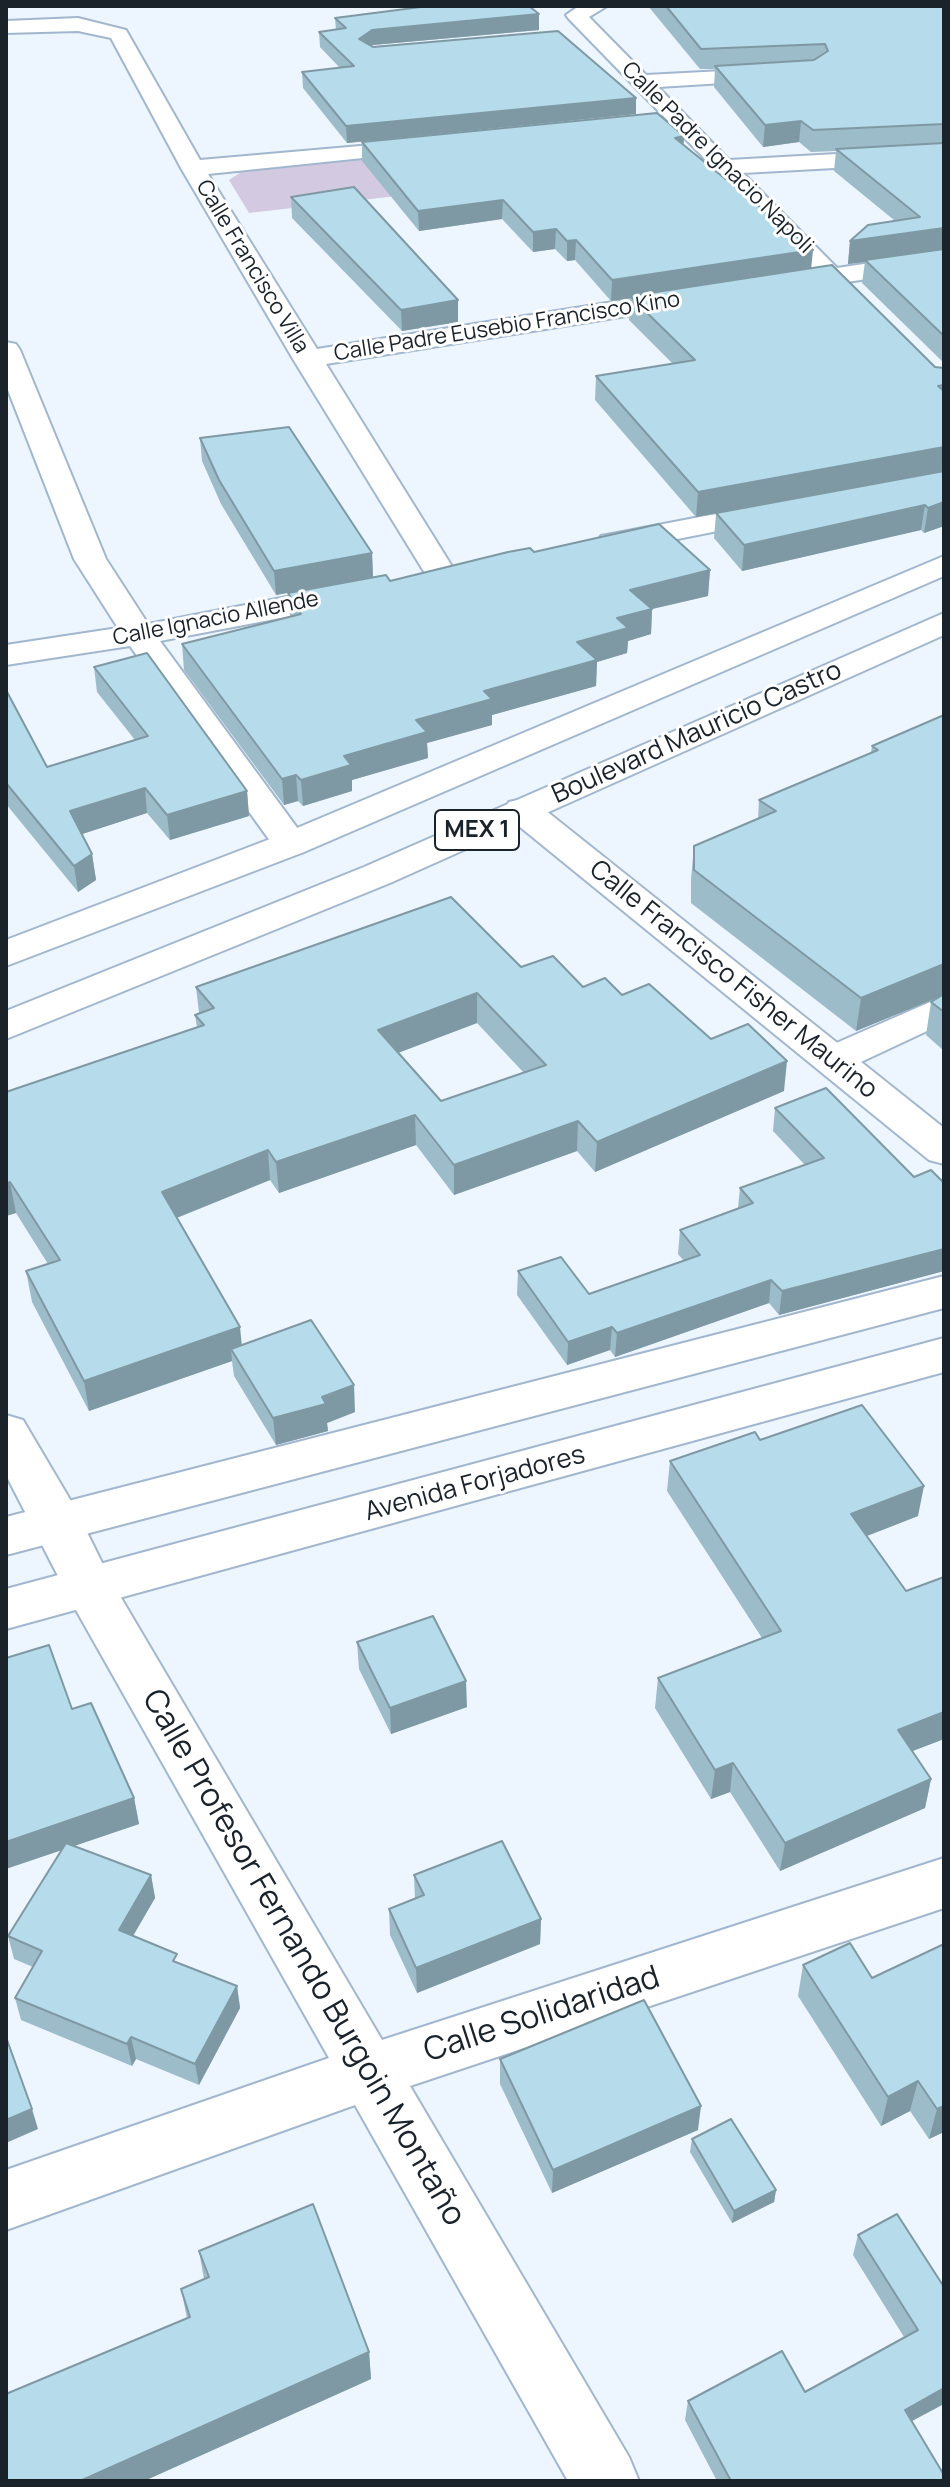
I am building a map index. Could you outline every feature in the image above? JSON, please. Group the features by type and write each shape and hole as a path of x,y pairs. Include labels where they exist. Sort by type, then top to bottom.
{"street":[{"path":"592,34 576,15 597,6"},
{"name":"Calle Francisco Villa","path":"6,27 78,25 107,28 119,34 193,168 307,359 412,582"},
{"path":"561,36 592,34"},
{"name":"Calle Padre Ignacio Napoli","path":"592,34 856,297"},
{"path":"641,82 796,72"},
{"path":"647,123 678,120"},
{"path":"193,168 443,143"},
{"path":"723,167 944,155"},
{"path":"756,288 944,260"},
{"name":"Calle Padre Eusebio Francisco Kino","path":"307,359 710,295"},
{"path":"6,350 90,559 139,635 291,844"},
{"path":"580,550 795,509"},
{"name":"MEX 1","path":"6,954 291,844 944,565"},
{"name":"Calle Ignacio Allende","path":"6,655 139,635 473,570"},
{"name":"Boulevard Mauricio Castro","path":"6,1026 377,875 944,623"},
{"name":"Calle Francisco Fisher Maurino","path":"522,810 944,1150"},
{"path":"832,1060 944,1008"},
{"path":"32,1529 944,1292"},
{"name":"Avenida Forjadores","path":"6,1609 90,1589 944,1355"},
{"name":"Calle Profesor Fernando Burgoin Montaño","path":"6,1433 32,1529 90,1589 605,2481"},
{"name":"Calle Solidaridad","path":"6,2200 369,2072 944,1883"}],"shaded area":[{"path":"394,154 423,193 249,213 229,180 241,172"}],"building":[{"path":"429,6 529,6 539,14 372,30 359,39 373,47 558,31 636,98 346,126 302,72 354,66 319,32 346,28 335,18"},
{"path":"666,6 944,6 944,124 813,130 801,121 765,125 715,66 814,60 828,51 825,44 701,49"},
{"path":"657,113 684,136 675,138 813,250 612,280 576,240 567,241 556,229 533,232 503,200 418,211 362,142"},
{"path":"944,143 944,228 850,241 868,225 920,217 836,149"},
{"path":"354,187 458,300 401,310 291,197"},
{"path":"944,249 944,336 865,260"},
{"path":"832,265 935,367 944,368 944,385 938,386 944,391 944,447 698,492 596,376 695,360 630,296"},
{"path":"289,427 372,553 274,571 219,480 200,438"},
{"path":"944,471 944,502 928,508 925,505 744,545 716,513"},
{"path":"659,524 710,570 630,590 652,609 617,618 628,628 577,642 597,660 484,691 492,699 416,720 427,732 344,756 351,765 301,780 296,775 282,779 182,644 301,614 288,593 386,575 390,581 508,552 530,548 534,552"},
{"path":"147,653 247,791 167,815 145,788 70,811 92,854 74,866 6,783 6,690 47,767 148,736 94,667"},
{"path":"944,715 944,964 861,998 694,870 694,846 776,811 759,800 878,750 872,746"},
{"path":"451,897 521,967 553,956 583,987 605,978 622,995 649,984 711,1039 748,1024 787,1061 597,1142 578,1121 454,1165 415,1115 276,1162 268,1150 162,1192 240,1327 84,1381 26,1271 60,1260 10,1182 6,1184 6,1092 204,1025 195,1015 214,1008 196,987","holes":["477,993 546,1065 441,1101 378,1030"]},
{"path":"944,994 944,1012 931,1002"},
{"path":"826,1088 914,1177 931,1170 944,1183 944,1249 782,1291 771,1280 617,1333 612,1327 568,1342 518,1271 561,1257 589,1294 700,1255 680,1230 753,1203 740,1188 824,1158 775,1108"},
{"path":"311,1320 354,1385 322,1397 326,1404 273,1418 231,1349"},
{"path":"862,1405 924,1486 851,1514 906,1591 944,1577 944,1712 898,1730 931,1779 785,1843 733,1763 715,1770 658,1678 781,1631 670,1461 755,1432 760,1440"},
{"path":"433,1616 466,1681 390,1708 357,1642"},
{"path":"49,1645 72,1709 91,1703 134,1798 6,1842 6,1658"},
{"path":"502,1841 541,1919 416,1968 389,1909 424,1895 414,1875"},
{"path":"66,1843 151,1875 119,1930 177,1954 173,1961 237,1986 195,2064 131,2037 127,2044 15,1998 42,1951 8,1936"},
{"path":"850,1943 872,1978 944,1944 944,2106 937,2109 918,2081 888,2097 803,1965"},
{"path":"644,2000 701,2106 553,2170 500,2059"},
{"path":"6,2037 32,2109 6,2120"},
{"path":"731,2119 776,2190 734,2211 692,2139"},
{"path":"313,2204 369,2352 80,2481 6,2481 6,2394 190,2317 181,2289 209,2277 199,2251"},
{"path":"897,2214 944,2287 944,2388 905,2410 944,2475 944,2481 731,2481 688,2401 782,2351 805,2392 918,2330 858,2235"}]}
